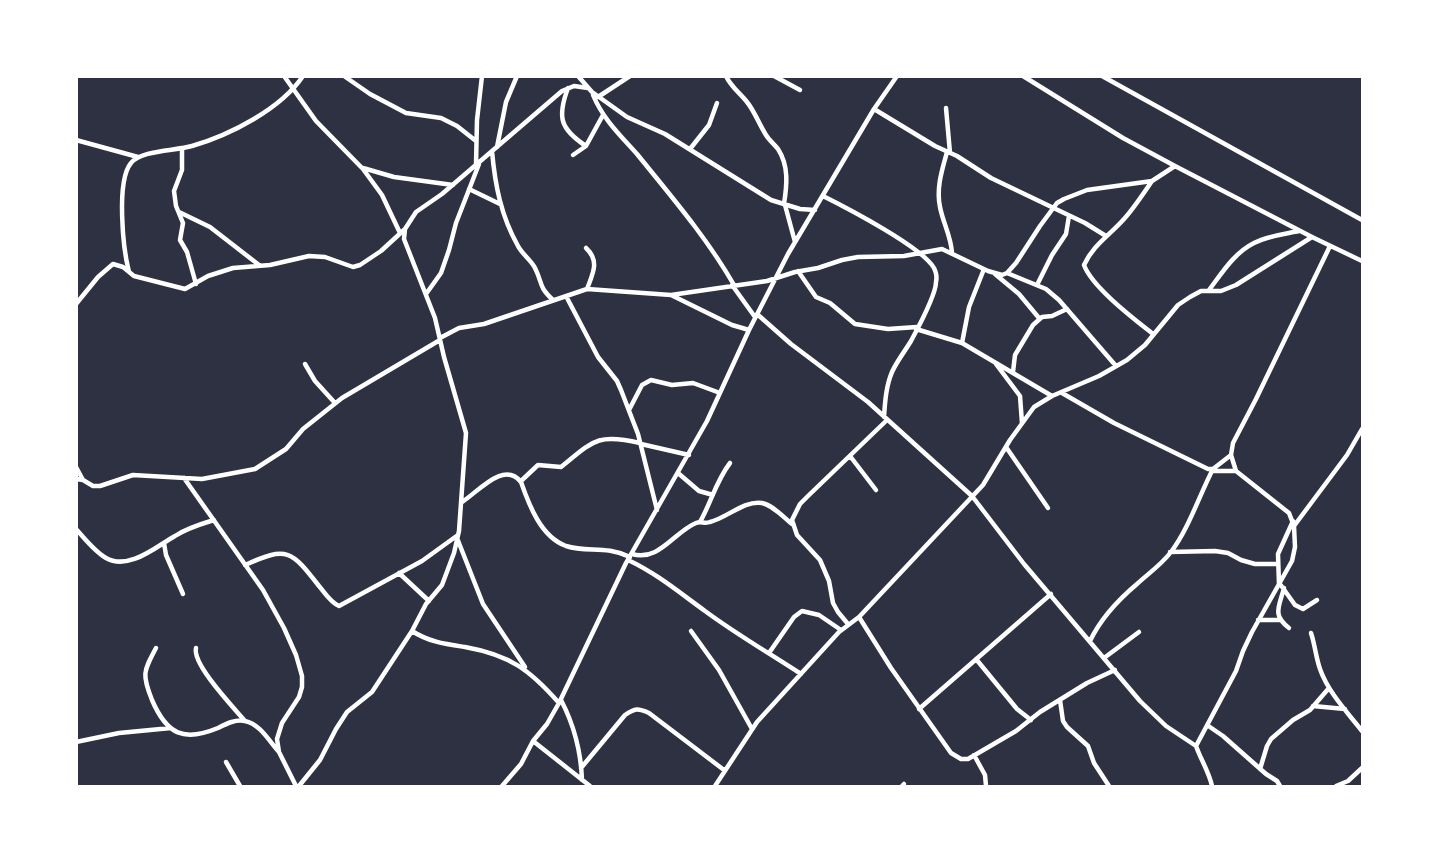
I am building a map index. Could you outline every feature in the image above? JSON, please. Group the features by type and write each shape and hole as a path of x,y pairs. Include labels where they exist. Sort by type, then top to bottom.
{"street":[{"path":"196,648 197,658 202,667 245,721 258,728 279,752 297,786 320,760 347,712 372,692 412,631 447,573 457,537 462,502 466,433 435,318 426,294 402,231 382,195 363,168 316,121 284,76"},
{"path":"76,140 138,157 192,146 248,122 276,106 294,90 303,76"},
{"path":"344,76 370,94 406,113 441,118 457,126 477,141"},
{"path":"426,294 441,273 478,163 477,141 482,76"},
{"path":"497,147 506,102 517,76"},
{"path":"578,76 598,97 627,117 665,134 771,200 804,211 815,210"},
{"path":"598,97 630,76"},
{"path":"726,76 729,84 754,112 767,137 783,159 786,169 784,204 795,242"},
{"path":"774,76 800,90"},
{"path":"502,786 521,764 533,741 560,701 630,557 689,455 748,330 795,242 874,109 897,76"},
{"path":"1023,76 1123,138 1299,231 1362,261"},
{"path":"1102,76 1362,220"},
{"path":"76,304 109,266 117,264 134,276 185,289 208,276 232,268 270,265 309,256 325,257 353,267 360,266 402,231 416,212 456,184 568,87 574,86 590,90 603,115 687,217 720,261 733,285 756,316 885,418 972,496 1017,555 1155,717 1184,740 1196,746 1212,786"},
{"path":"568,87 562,107 563,126 568,134 586,146"},
{"path":"690,149 709,125 717,103"},
{"path":"946,108 949,152 939,180 940,206 952,242 952,253"},
{"path":"874,109 991,178 1106,236"},
{"path":"573,155 586,146 603,115"},
{"path":"182,148 182,170 174,191 183,223 179,236 187,252 196,284"},
{"path":"492,152 500,204 511,234 520,250 535,268 540,285 553,300"},
{"path":"129,272 124,255 122,204 125,177 129,166 138,157"},
{"path":"1153,334 1115,302 1087,273 1084,265 1088,256 1122,221 1152,181 1175,166"},
{"path":"363,168 394,177 435,184 456,184"},
{"path":"76,479 93,486 100,486 133,475 202,480 255,470 286,449 303,429 335,404 459,328 484,324 586,289 600,288 671,295 759,282 858,257 882,258 942,249 1002,275 1007,273 1053,209 1064,199 1087,190 1152,181"},
{"path":"469,188 500,204"},
{"path":"792,524 800,504 850,456 885,418 886,395 891,373 917,328 937,284 933,267 918,253 851,210 823,196"},
{"path":"179,212 210,227 259,265"},
{"path":"1037,285 1066,234 1069,216"},
{"path":"1209,290 1235,257 1255,242 1299,231"},
{"path":"715,786 752,729 841,630 859,617 983,485 1034,407 1116,366 1144,345 1178,305 1201,291 1221,291 1242,282 1312,237"},
{"path":"1196,746 1236,671 1258,620 1281,585 1292,561 1295,547 1294,524 1290,513 1236,471 1231,455 1233,442 1330,246"},
{"path":"586,248 594,256 595,262 586,289"},
{"path":"962,343 969,307 984,269"},
{"path":"798,271 816,297 830,303 855,324 888,329 917,328 962,343 1052,396"},
{"path":"993,272 1019,294 1039,318"},
{"path":"1007,273 1046,290 1067,309 1116,366"},
{"path":"671,295 732,326 748,330"},
{"path":"566,296 601,362 617,381 640,443 657,510"},
{"path":"1013,372 1015,355 1039,318 1052,316 1067,309"},
{"path":"995,362 1020,396 1022,423"},
{"path":"304,364 335,404"},
{"path":"629,410 642,385 651,380 672,385 693,383 720,393"},
{"path":"1062,393 1114,423 1184,455 1201,466 1213,470 1236,471"},
{"path":"1279,620 1281,585 1278,555 1294,524 1347,455 1362,429"},
{"path":"521,481 538,465 561,467 589,444 600,439 615,438 689,455"},
{"path":"1006,447 1048,507"},
{"path":"1090,641 1112,607 1159,566 1170,552 1183,532 1213,470 1231,455"},
{"path":"850,456 876,490"},
{"path":"630,557 645,556 654,552 700,522 722,474 730,463"},
{"path":"76,467 83,480"},
{"path":"678,473 699,491 713,495"},
{"path":"462,502 484,484 504,474 511,474 521,481 537,520 558,541 574,547 614,550 630,557 704,611 801,674"},
{"path":"184,478 262,590 284,628 302,676 299,697 282,723 278,739 279,752"},
{"path":"700,522 708,523 748,504 765,504 772,508 792,524 797,535 820,560 829,581 833,603 848,624"},
{"path":"76,529 105,558 112,561 142,556 198,524 214,520"},
{"path":"245,565 281,552 288,555 296,560 329,599 339,606 422,561 457,537"},
{"path":"457,537 483,604 526,670"},
{"path":"164,543 166,555 183,594"},
{"path":"1170,552 1215,551 1228,553 1255,564 1278,564"},
{"path":"399,573 429,601"},
{"path":"1281,585 1298,608 1303,609 1317,600"},
{"path":"919,709 1050,594"},
{"path":"769,653 794,617 802,611 819,615 841,630"},
{"path":"859,617 919,709 955,756 961,759 968,759 1016,731 1087,683 1114,670"},
{"path":"1258,620 1279,620 1289,628"},
{"path":"412,631 437,644 467,647 509,660 539,680 560,701 567,712 578,744 582,780"},
{"path":"691,631 719,670 752,729"},
{"path":"1104,658 1139,632"},
{"path":"1311,633 1319,667 1329,688 1362,731"},
{"path":"156,648 145,668 145,678 159,715 171,728 182,735 200,735 232,721 245,721"},
{"path":"976,659 1017,709 1031,720"},
{"path":"1260,769 1271,739 1313,706 1329,688"},
{"path":"1060,700 1063,721 1088,746 1094,763 1109,786"},
{"path":"1313,706 1345,710"},
{"path":"581,768 624,715 639,708 649,713 724,770"},
{"path":"1207,725 1223,736 1280,786"},
{"path":"76,742 119,733 171,728"},
{"path":"533,741 590,786"},
{"path":"974,755 985,775 986,786"},
{"path":"226,762 240,786"},
{"path":"1336,786 1348,781 1362,768"}]}
